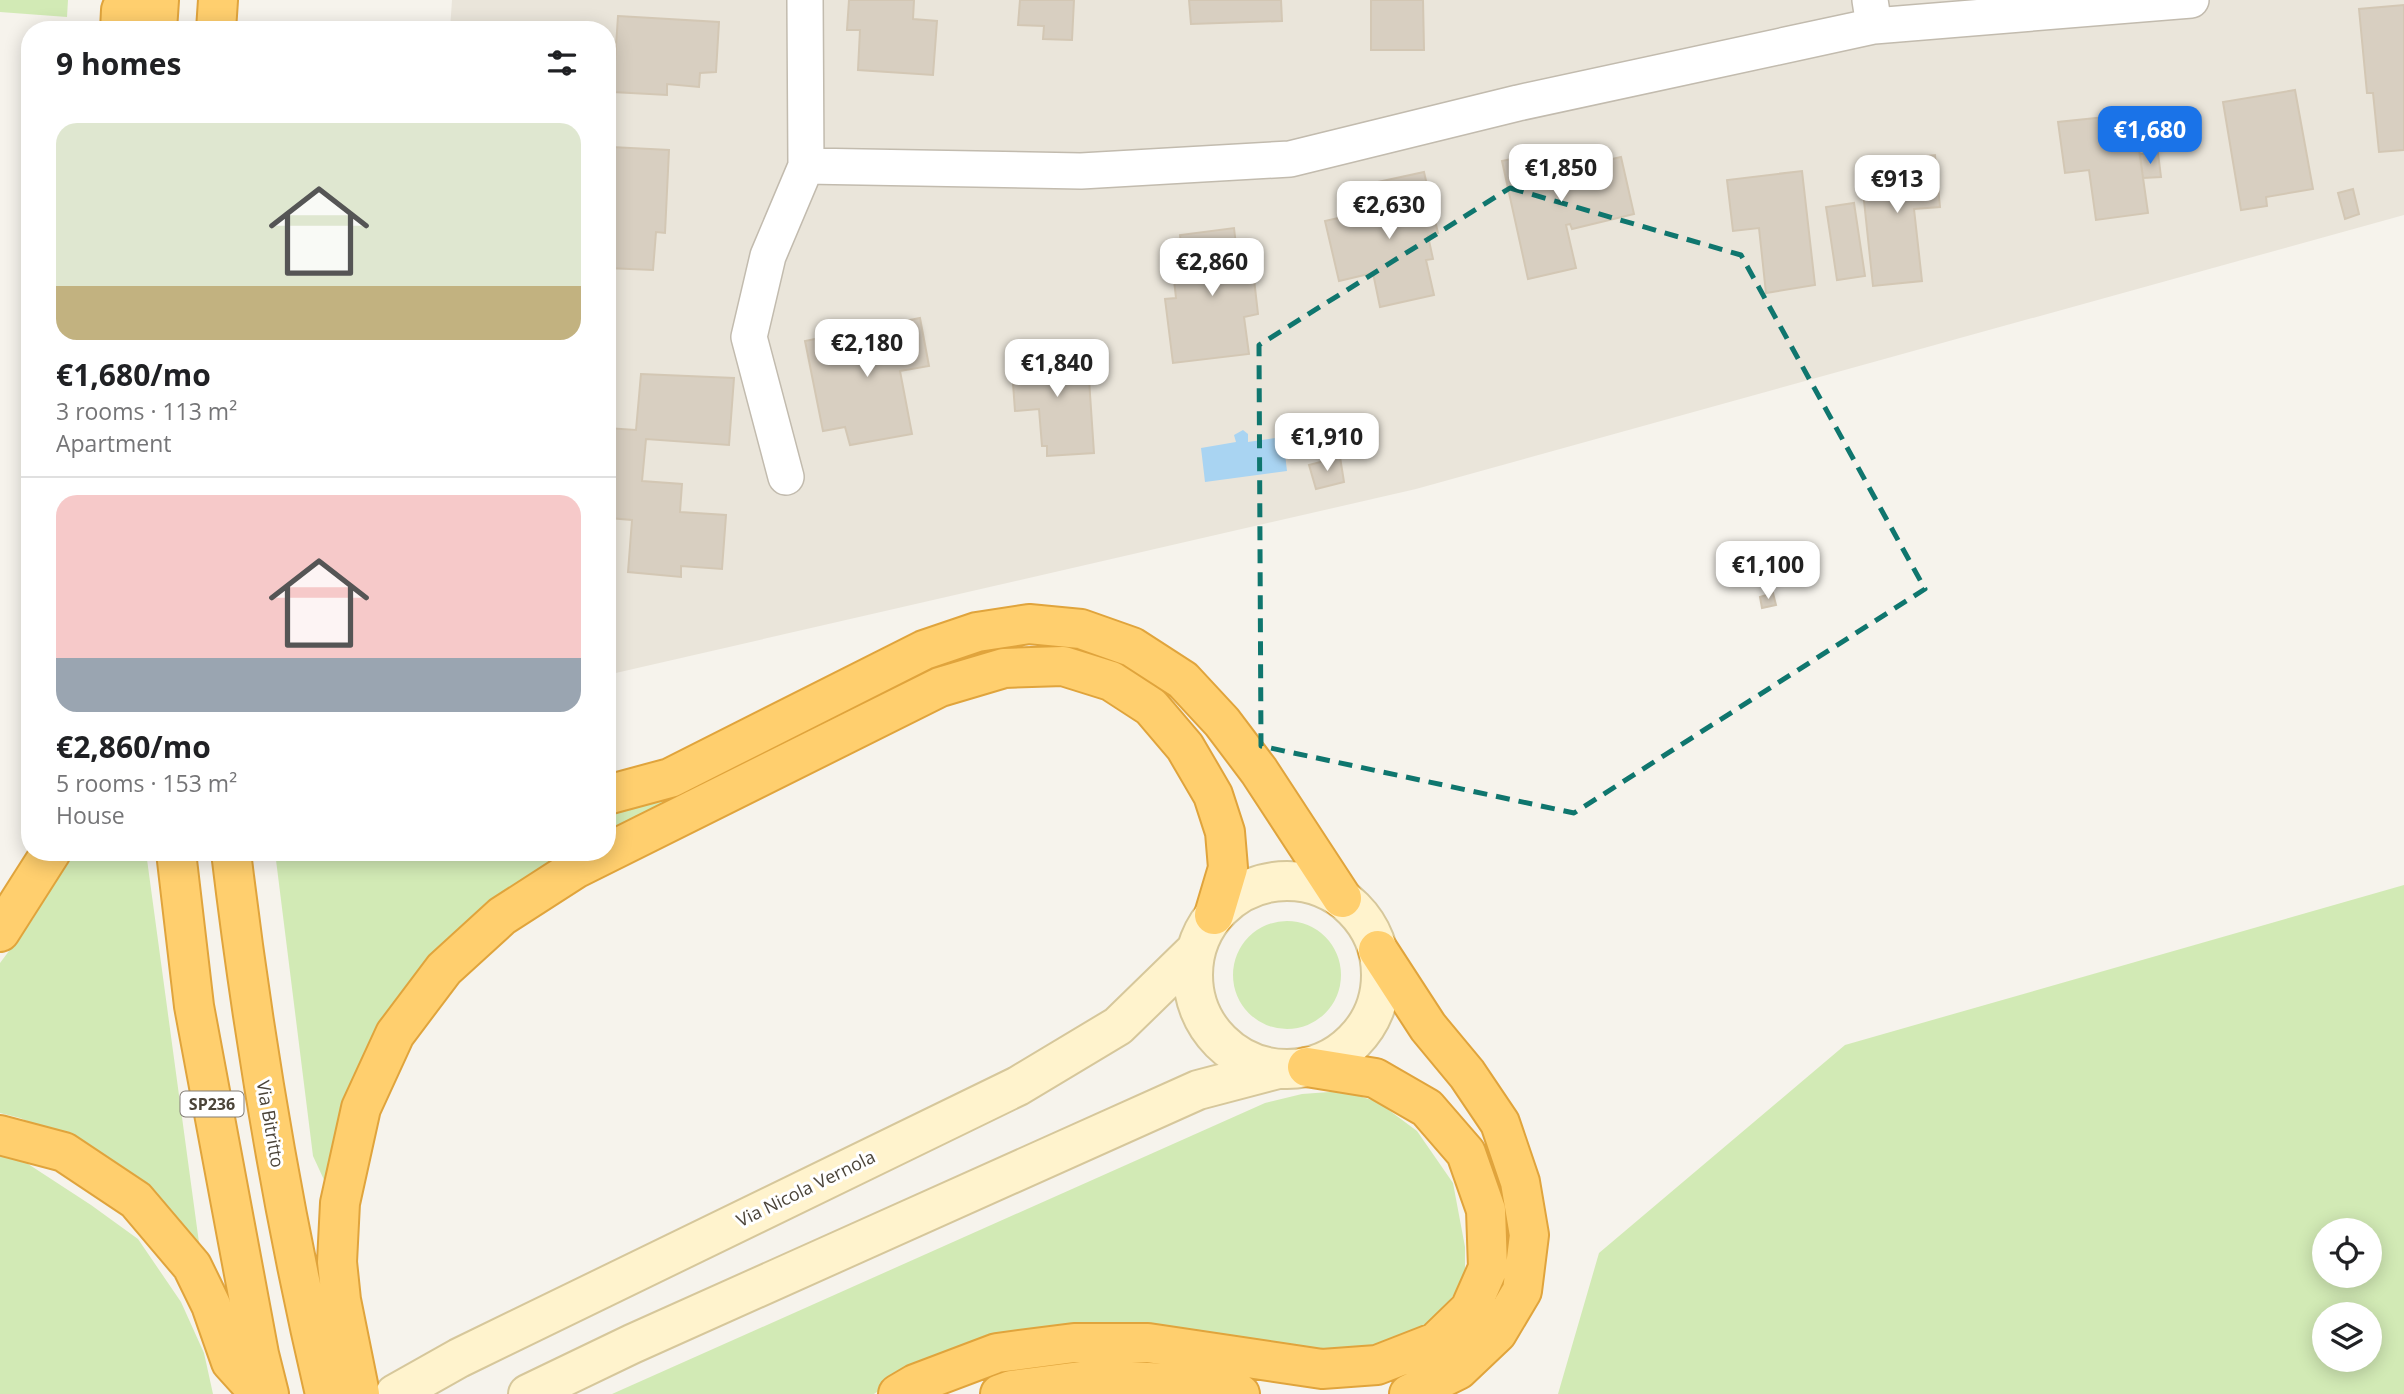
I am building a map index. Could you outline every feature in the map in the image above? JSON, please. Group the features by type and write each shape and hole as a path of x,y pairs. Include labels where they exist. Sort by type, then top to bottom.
{"highway":[{"path":"120,21 125,0"},
{"path":"158,21 159,0"},
{"path":"217,21 218,0"},
{"path":"237,21 238,0"},
{"path":"616,793 670,778 924,650 977,632 1029,624 1081,629 1132,648 1182,680 1223,722 1259,771 1342,898"},
{"path":"616,849 940,687 1004,668 1063,666 1111,681 1151,707 1185,747 1213,795 1225,832 1228,868 1214,915"},
{"path":"0,932 45,861"},
{"name":"SP236","path":"177,861 194,1006 245,1358 269,1394"},
{"name":"Via Bitritto","path":"232,861 248,995 284,1209 325,1394"},
{"path":"360,1394 341,1300 337,1262 340,1203 361,1108 395,1034 444,969 502,916 591,861"},
{"path":"1378,950 1428,1027 1467,1074 1500,1123 1520,1182 1529,1235 1521,1291 1497,1333 1458,1370 1409,1394"},
{"path":"898,1394 915,1384 997,1353 1074,1343 1148,1343 1322,1369 1377,1365 1436,1342 1470,1309 1488,1268 1486,1210 1466,1153 1427,1108 1375,1079 1292,1068"},
{"path":"0,1135 64,1152 136,1200 192,1266 211,1305 245,1358 260,1394"},
{"path":"1000,1394 1096,1379 1200,1385 1240,1394"}],"main road":[{"path":"528,1394 645,1338 1198,1090 1292,1068 1336,1056 1359,1036 1374,1010 1381,981 1378,950 1364,921 1342,898 1317,886 1289,881 1261,885 1235,897 1214,915 1195,951 1192,984 1201,1015 1220,1042 1246,1060 1292,1068"},
{"name":"Via Nicola Vernola","path":"395,1394 459,1358 1018,1086 1118,1026 1195,951"}],"street":[{"path":"786,477 749,337 768,256 806,166 805,0"},
{"path":"806,166 1081,171 1290,159 1872,13 2191,0"}],"highlighted area":[{"path":"1510,188 1741,255 1925,589 1574,813 1261,746 1259,345"}],"shaded area":[{"path":"452,0 2404,0 2404,215 1416,489 616,673 616,21 451,21"}],"green space":[{"path":"0,0 68,0 67,17 0,12"},
{"path":"688,787 697,791 616,830 616,813"},
{"path":"66,861 147,861 200,1250 96,1150 20,1118 0,1113 0,963 33,919"},
{"path":"276,861 559,861 395,1008 361,1061 347,1117 325,1182 313,1156"},
{"path":"2404,885 2404,1394 1558,1394 1599,1253 1845,1045"},
{"path":"1287,921 1308,925 1325,937 1337,954 1341,975 1337,996 1325,1013 1308,1025 1287,1029 1266,1025 1249,1013 1237,996 1233,975 1237,954 1249,937 1266,925"},
{"path":"1343,1091 1378,1102 1417,1131 1453,1183 1465,1247 1465,1270 1457,1291 1433,1321 1403,1337 1367,1349 1328,1352 1148,1324 901,1376 874,1394 612,1394 1265,1103 1302,1094"},
{"path":"0,1152 22,1160 138,1239 181,1302 204,1353 213,1394 0,1394"}],"water":[{"path":"1243,430 1248,434 1248,442 1283,437 1287,471 1205,482 1201,448 1236,442 1234,435"}],"building":[{"path":"849,0 914,0 913,19 937,21 933,75 858,70 860,30 847,30"},
{"path":"1020,0 1074,0 1072,40 1043,39 1044,26 1018,25"},
{"path":"1189,0 1281,0 1282,21 1191,24"},
{"path":"1371,0 1423,0 1424,50 1371,50"},
{"path":"2404,5 2404,150 2379,152 2373,93 2367,93 2359,9"},
{"path":"618,16 719,22 716,72 700,73 699,87 667,84 667,95 616,92"},
{"path":"2295,90 2313,189 2266,197 2267,206 2241,210 2223,102"},
{"path":"2134,114 2148,213 2096,220 2089,170 2065,173 2058,122"},
{"path":"616,147 669,150 665,233 656,232 653,270 616,268"},
{"path":"1567,147 1572,175 1578,174 1577,167 1621,157 1634,214 1572,229 1570,224 1566,225 1576,268 1528,279 1502,161"},
{"path":"2158,153 2161,177 2143,178 2140,154"},
{"path":"1935,155 1940,207 1914,209 1922,281 1873,286 1860,163"},
{"path":"1802,171 1815,285 1766,293 1759,228 1733,231 1727,180"},
{"path":"1424,172 1438,233 1428,236 1433,259 1426,260 1434,295 1380,307 1373,273 1339,281 1325,221 1378,209 1373,183"},
{"path":"2353,189 2359,214 2345,219 2338,193"},
{"path":"1854,203 1865,276 1837,280 1826,207"},
{"path":"1234,228 1236,245 1250,244 1258,314 1244,317 1249,354 1173,363 1165,299 1176,298 1173,271 1184,270 1180,235"},
{"path":"920,318 929,366 900,371 912,434 850,445 845,427 823,431 805,341"},
{"path":"1087,350 1094,453 1047,456 1047,446 1042,446 1039,409 1015,411 1011,356"},
{"path":"641,374 734,378 729,445 646,439 642,481 682,484 680,512 726,515 722,569 681,566 681,577 628,572 632,520 616,519 616,429 636,430"},
{"path":"1340,457 1344,482 1316,489 1309,465"},
{"path":"1773,593 1776,605 1762,608 1760,597"}]}
